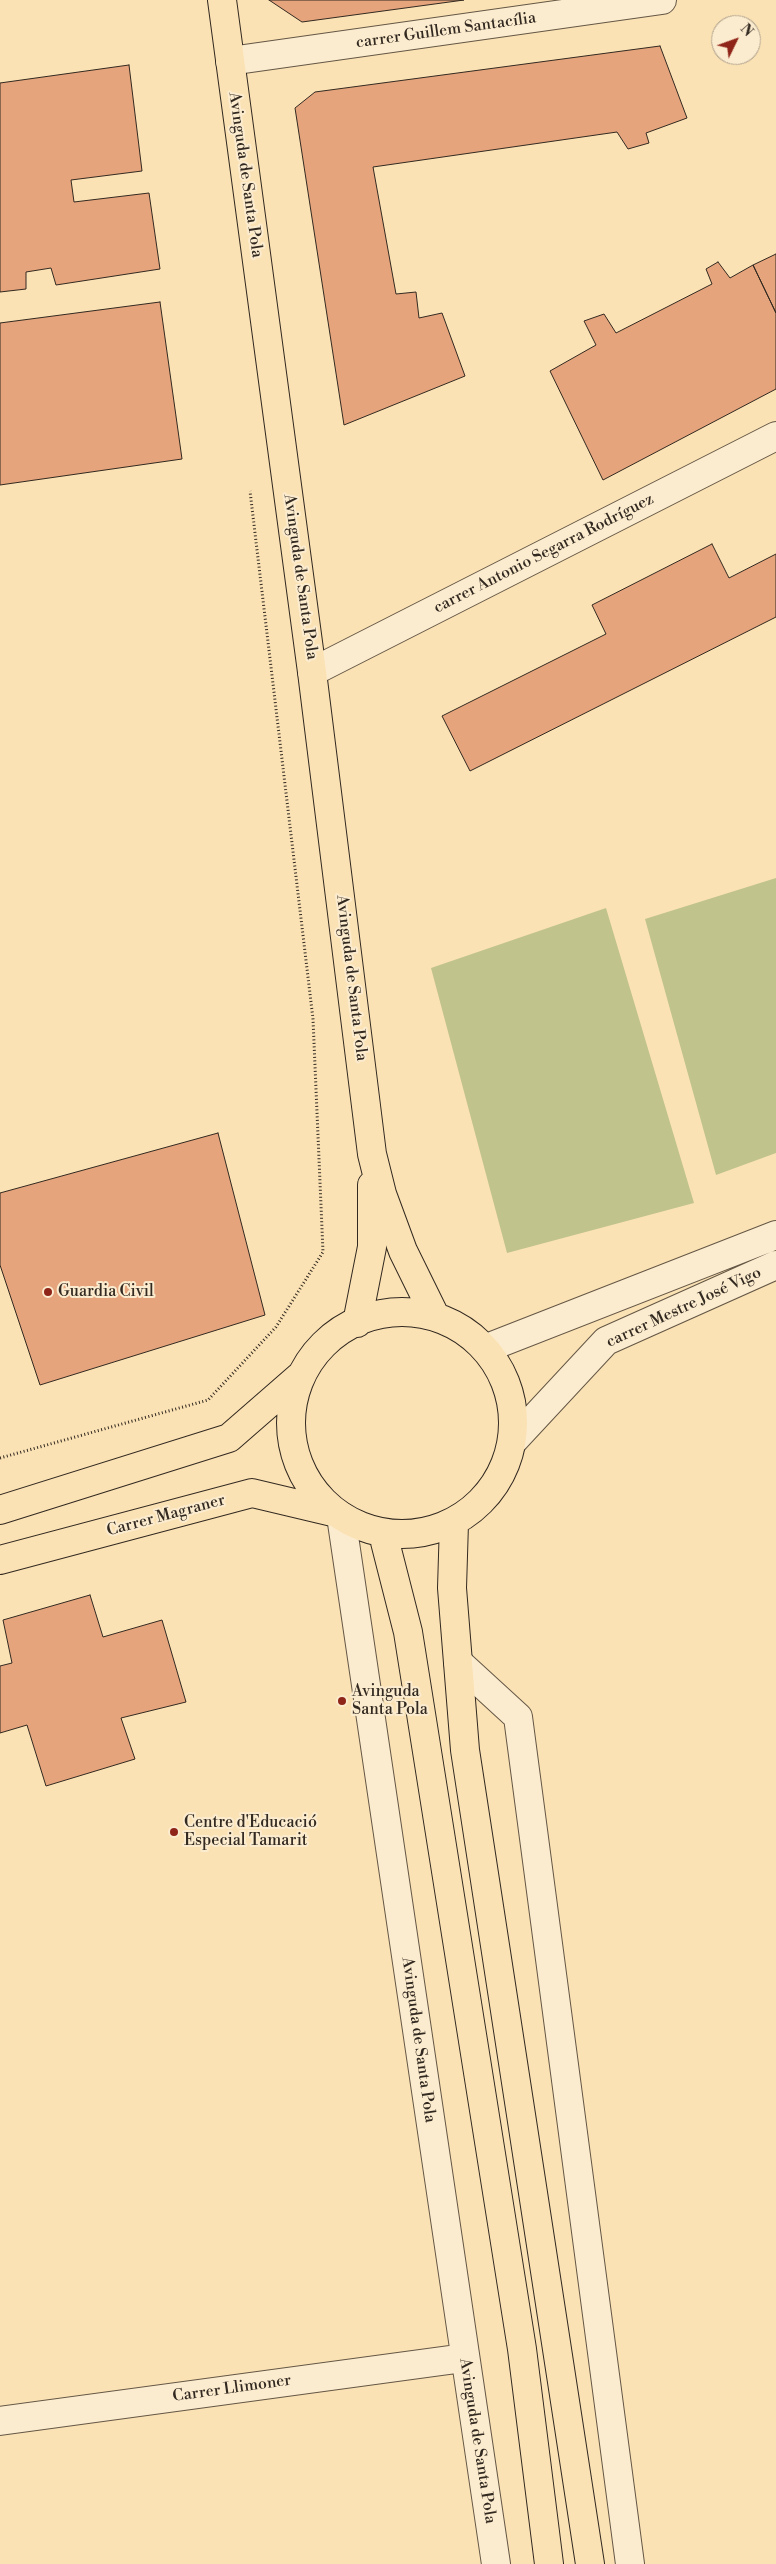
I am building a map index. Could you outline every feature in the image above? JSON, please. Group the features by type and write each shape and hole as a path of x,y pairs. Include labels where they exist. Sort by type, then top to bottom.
{"main road":[{"name":"Avinguda de Santa Pola","path":"222,0 312,672 372,1154 382,1194 403,1251 434,1316"},
{"name":"Avinguda de Santa Pola","path":"357,1323 372,1247 372,1154"},
{"path":"0,1510 229,1438 299,1377 316,1350 338,1330 386,1312 434,1316 468,1333 487,1348 507,1383 513,1441 502,1476 483,1502 454,1523 430,1533 383,1534 410,1642 522,2349 549,2564"},
{"path":"299,1377 289,1422 299,1469 337,1514"},
{"name":"Carrer Magraner","path":"0,1560 252,1493 337,1514 383,1534"},
{"path":"454,1523 452,1588 465,1750 590,2564"}],"street":[{"name":"carrer Guillem Santacília","path":"230,61 662,0"},
{"name":"carrer Antonio Segarra Rodríguez","path":"312,672 776,436"},
{"name":"carrer Mestre José Vigo","path":"487,1348 776,1235"},
{"name":"carrer Mestre José Vigo","path":"513,1441 606,1341 776,1265"},
{"name":"Avinguda de Santa Pola","path":"337,1514 496,2564"},
{"path":"458,1662 518,1716 630,2564"},
{"name":"Carrer Llimoner","path":"0,2421 464,2358"}],"path":[{"path":"0,1458 208,1400 276,1327 323,1252 313,1019 249,484"}],"green space":[{"path":"776,878 776,1153 716,1175 645,919"},
{"path":"606,908 694,1203 507,1253 431,968"}],"building":[{"path":"269,0 464,0 302,22"},
{"path":"660,46 687,118 646,133 649,143 628,149 617,132 373,167 396,294 416,292 419,318 442,313 465,376 344,425 295,108 315,92"},
{"path":"129,65 142,171 71,180 74,202 149,193 160,269 56,285 51,268 26,272 26,289 0,292 0,83"},
{"path":"776,254 776,313 753,265"},
{"path":"718,262 730,278 753,265 776,313 776,389 603,480 550,371 596,345 584,321 604,314 616,333 712,284 706,269"},
{"path":"160,302 182,459 0,485 0,323"},
{"path":"712,544 729,578 776,554 776,617 470,771 442,716 606,634 592,605"},
{"path":"218,1133 265,1315 40,1385 0,1265 0,1193"},
{"path":"90,1595 103,1637 162,1620 186,1702 121,1718 135,1759 46,1786 27,1725 0,1733 0,1666 12,1663 3,1620"}],"place":[{"name":"Guardia Civil","path":"48,1292"},
{"name":"Avinguda Santa Pola","path":"342,1701"},
{"name":"Centre d'Educació Especial Tamarit","path":"174,1832"}]}
